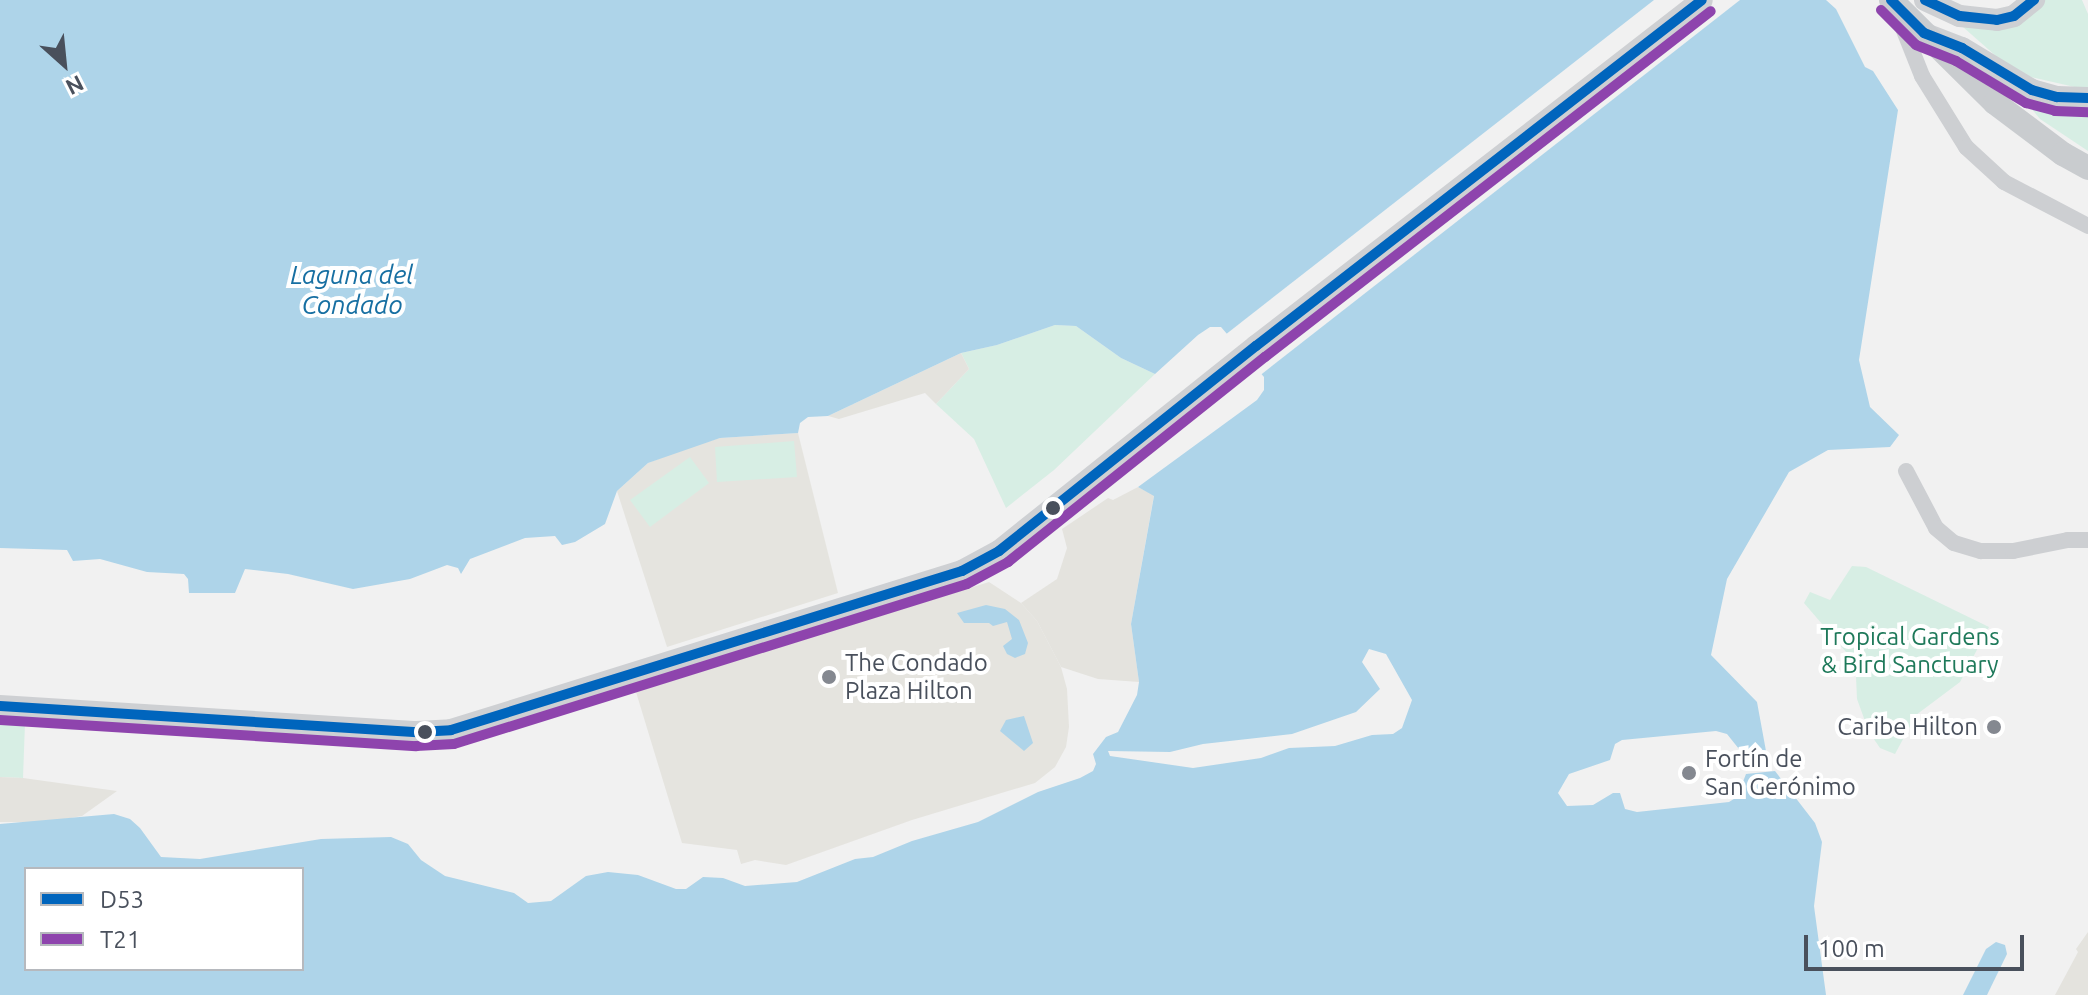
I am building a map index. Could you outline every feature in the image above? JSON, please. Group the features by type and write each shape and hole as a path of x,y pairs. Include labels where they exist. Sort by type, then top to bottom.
{"main road":[{"path":"1892,1 1995,103 2063,154 2088,168"}],"street":[{"path":"0,706 417,732 451,730 962,571 999,551 1244,355 1702,0"},
{"path":"1925,0 1960,16 1997,20 2014,16 2034,0"},
{"path":"1892,1 1922,76 1966,147 2004,182 2088,226"},
{"path":"1924,33 1962,48 2032,90 2057,97 2088,98"},
{"path":"1906,471 1936,528 1954,543 1981,551 2013,551 2088,540"}],"shaded area":[{"path":"798,433 838,593 667,647 617,491 648,463 683,449 720,438"},
{"path":"989,582 1021,603 1037,621 1061,667 1067,689 1069,727 1066,747 1055,767 1035,783 912,820 786,865 755,860 741,864 737,850 682,843 636,692"}],"green space":[{"path":"2043,0 2082,0 2088,14 2088,90 2031,77 1997,57 1963,27 2008,27"},
{"path":"2022,97 2088,106 2088,151 2040,119"},
{"path":"1055,325 1076,326 1121,358 1155,374 1054,470 1006,508 974,439 936,404 969,369 961,353 997,345"},
{"path":"794,441 797,477 717,482 715,447"},
{"path":"690,457 709,483 650,527 630,500"},
{"name":"Tropical Gardens & Bird Sanctuary","path":"1852,566 1866,567 1989,627 1960,682 1916,715 1895,754 1880,748 1869,732 1857,699 1855,655 1846,652 1804,603 1810,592 1830,600"},
{"path":"0,722 25,723 23,778 0,777"}],"sand":[{"path":"961,353 969,369 936,404 925,393 839,419 828,416"},
{"path":"1138,487 1154,495 1131,624 1139,682 1098,679 1061,667 1037,621 1021,603 1057,579 1067,548 1062,529 1108,498 1113,500"},
{"path":"0,777 117,791 82,816 47,822 0,822"},
{"path":"2088,932 2088,995 2055,995 2078,952 2076,949"}],"water":[{"name":"Laguna del Condado","path":"0,0 1826,0 1836,9 1865,67 1873,71 1898,110 1859,360 1870,407 1899,435 1890,447 1828,450 1789,472 1727,579 1711,655 1757,702 1766,751 1743,754 1727,734 1716,731 1622,740 1615,744 1610,760 1569,774 1558,793 1567,806 1593,805 1613,793 1620,793 1625,809 1637,812 1729,802 1737,797 1746,774 1775,771 1815,823 1822,842 1814,906 1826,995 0,995 0,824 114,814 130,819 140,828 161,857 200,859 321,839 391,837 408,844 421,860 445,876 514,893 528,903 551,901 586,876 608,872 638,875 676,889 686,889 703,877 723,878 745,886 797,882 855,859 873,857 912,841 978,822 1038,792 1093,771 1096,764 1093,754 1106,737 1118,732 1137,695 1139,682 1131,624 1154,496 1138,487 1257,400 1264,390 1264,377 1221,327 1210,327 1198,335 1155,374 1121,358 1076,326 1055,325 997,345 961,353 828,416 808,417 800,423 798,433 720,438 648,463 617,491 605,524 575,542 562,545 555,536 525,538 470,559 461,574 458,568 447,565 410,579 353,589 288,574 245,569 235,593 189,593 188,579 184,574 147,572 100,559 73,561 67,550 0,548","holes":["1369,649 1386,654 1412,700 1402,728 1393,734 1372,735 1335,746 1289,748 1261,758 1193,768 1110,756 1108,751 1170,752 1203,744 1292,734 1356,712 1380,689 1362,662"]},
{"path":"986,605 1005,609 1019,620 1028,643 1025,654 1015,658 1007,654 1003,646 1012,639 1007,622 993,626 989,623 964,623 957,613"},
{"path":"1024,716 1033,743 1024,751 1000,731 1006,720"},
{"path":"1996,942 2005,945 2007,954 1987,995 1963,995 1986,949"}],"pier":[{"path":"1654,0 1740,0 1258,377 1225,335"}],"transit line":[{"name":"D53","path":"0,706 417,732 451,730 962,571 999,551 1256,346 1702,0"},
{"name":"D53","path":"1891,0 1924,33 1962,48 2032,90 2057,97 2088,98"},
{"name":"D53","path":"1925,0 1960,16 1997,20 2014,16 2034,0"},
{"name":"T21","path":"1881,10 1916,45 1956,61 2026,103 2055,111 2088,112"},
{"name":"T21","path":"0,720 416,746 454,744 967,584 1008,562 1265,357 1711,11"}],"place":[{"name":"The Condado Plaza Hilton","path":"829,677"},
{"name":"Caribe Hilton","path":"1994,727"},
{"name":"Fortín de San Gerónimo","path":"1689,773"}]}
